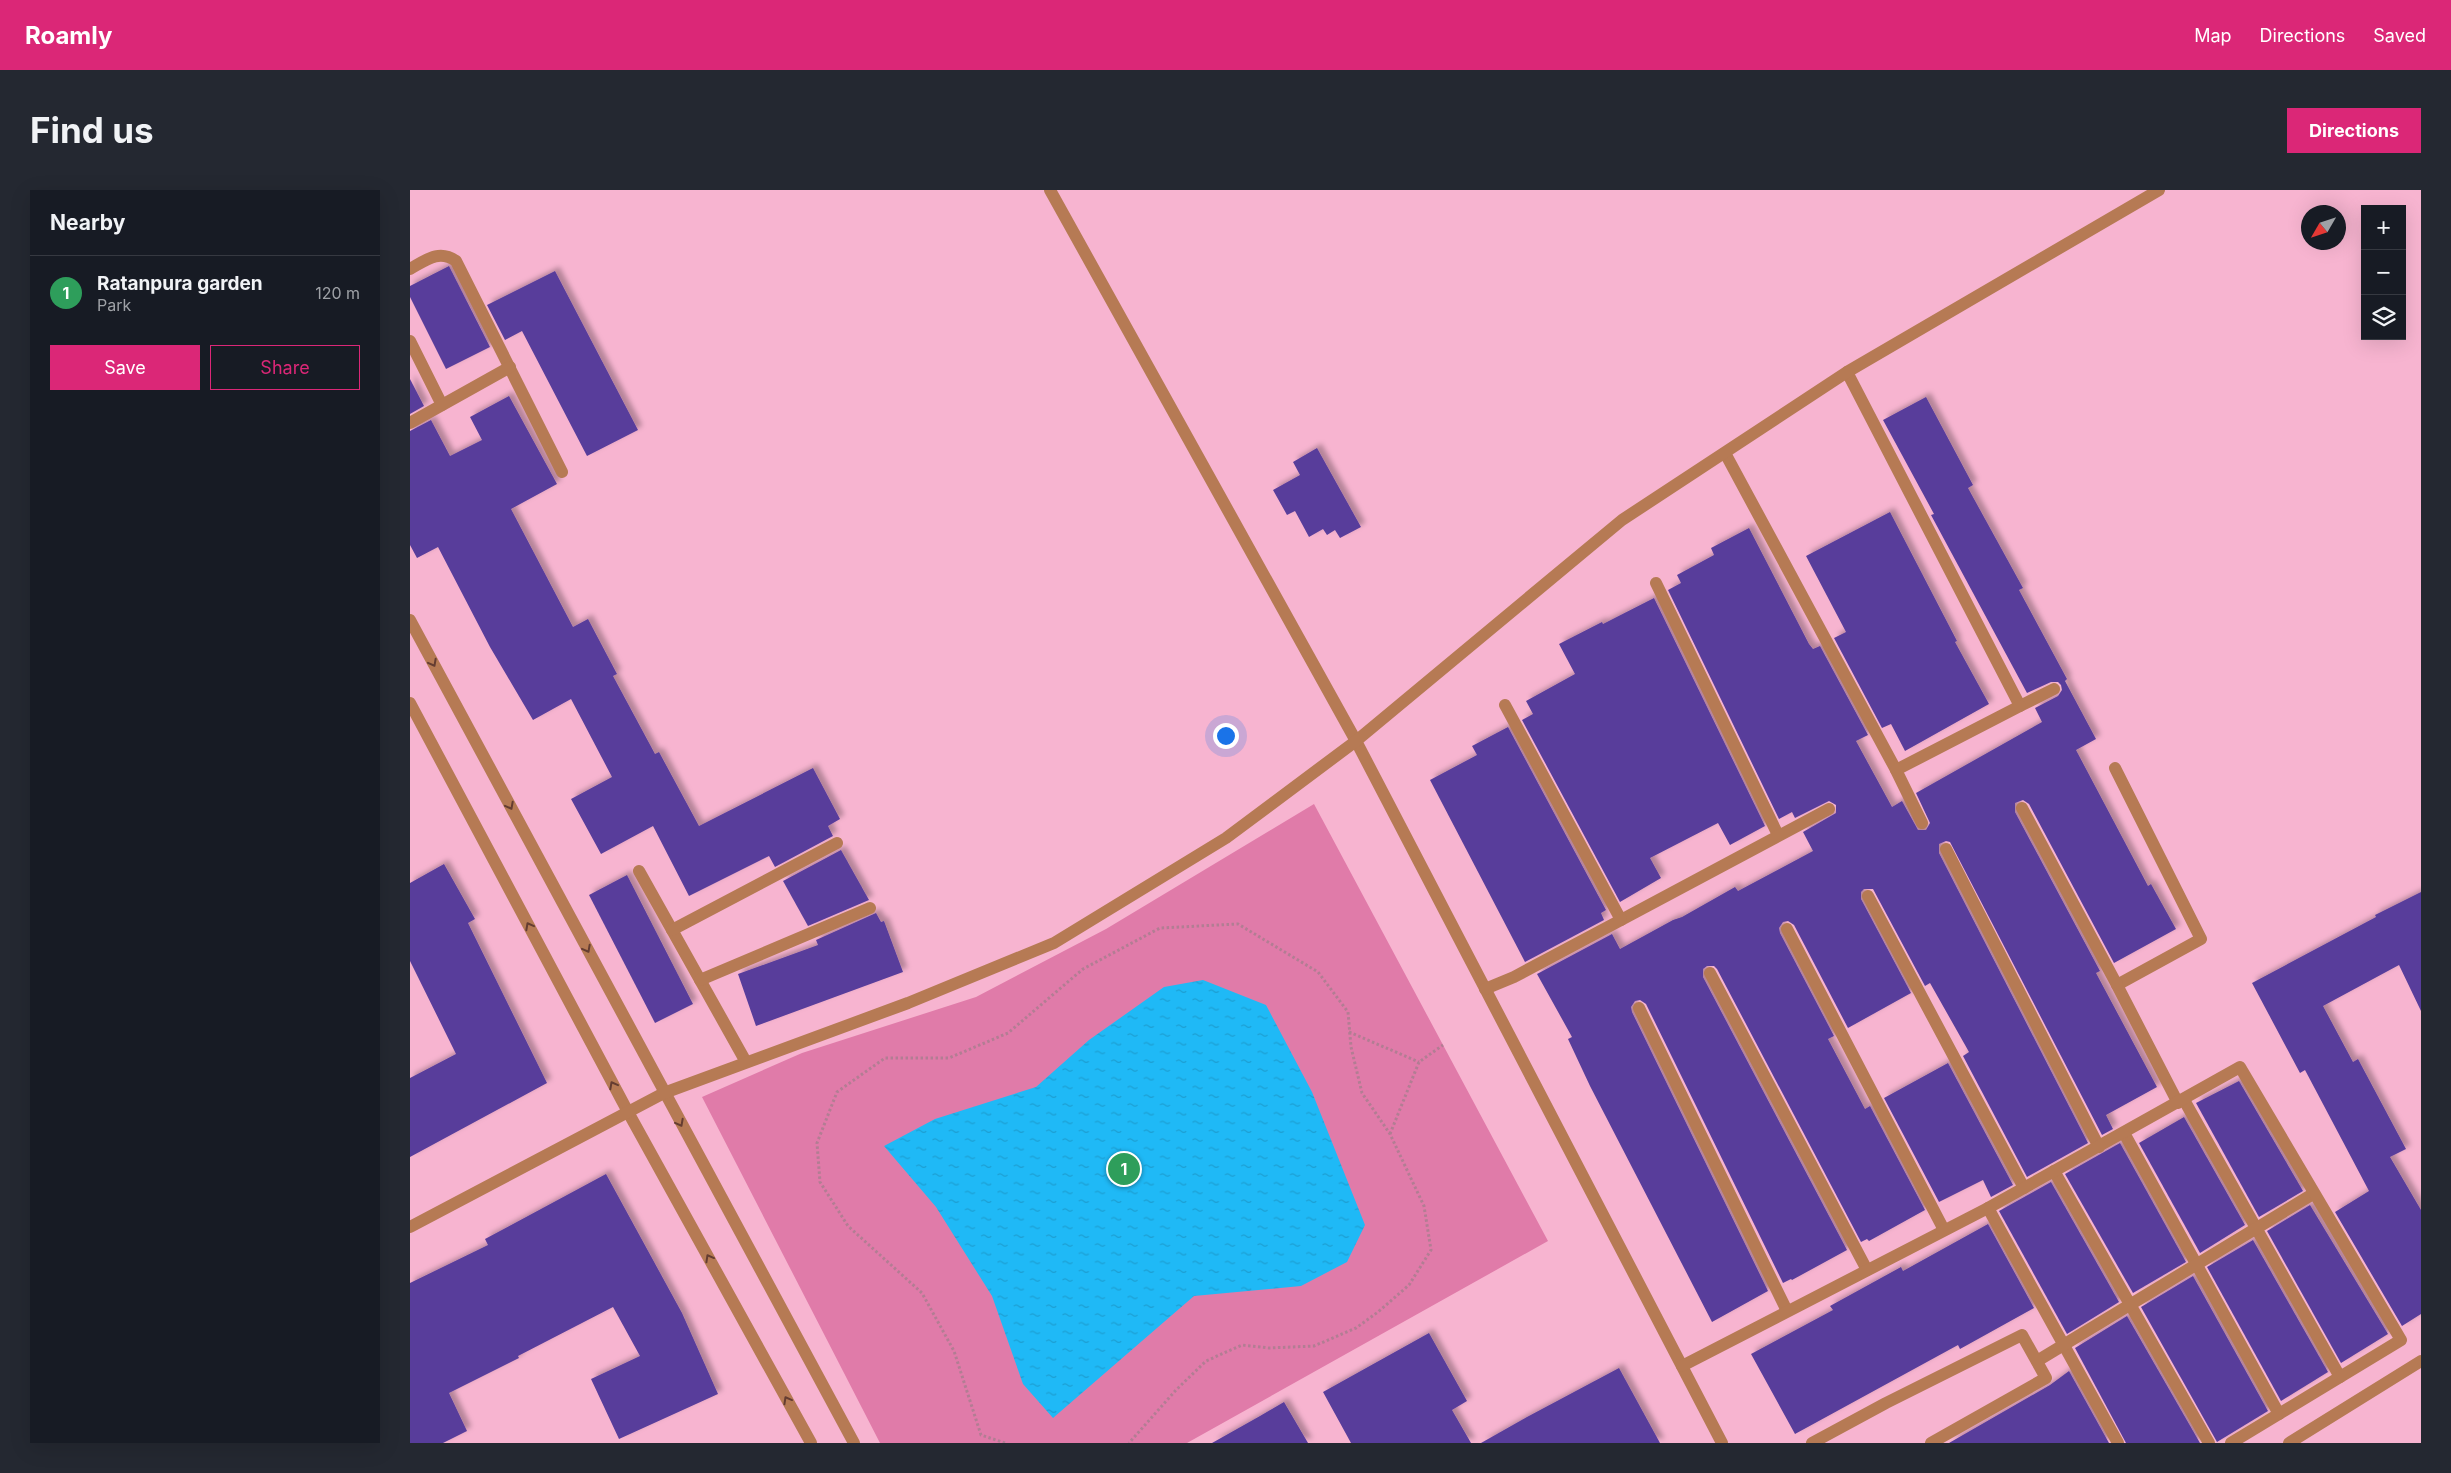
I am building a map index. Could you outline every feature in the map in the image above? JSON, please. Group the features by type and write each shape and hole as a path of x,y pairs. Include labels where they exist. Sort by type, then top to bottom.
{"street":[{"path":"1050,190 1356,741 1722,1443"},
{"path":"410,1227 664,1092 908,1003 1054,944 1226,838 1356,741 1622,520 1847,372 2159,190"},
{"path":"410,269 436,255 447,255 456,261 562,472"},
{"path":"410,341 442,405"},
{"path":"410,423 510,368"},
{"path":"1847,372 2020,706"},
{"path":"1725,453 1896,770 1922,823"},
{"path":"1656,583 1778,835"},
{"path":"410,620 854,1443"},
{"path":"1896,770 2054,689"},
{"path":"410,703 628,1112 811,1443"},
{"path":"1505,705 1621,920"},
{"path":"2115,768 2201,939 2117,985"},
{"path":"2022,808 2181,1101 2256,1228 2340,1377"},
{"path":"1485,989 1514,977 1830,809"},
{"path":"672,930 837,843"},
{"path":"1946,849 2099,1146"},
{"path":"638,871 746,1062"},
{"path":"1868,896 2024,1188"},
{"path":"700,980 870,908"},
{"path":"1787,929 1944,1230"},
{"path":"1710,974 1867,1270"},
{"path":"1639,1008 1788,1312"},
{"path":"1682,1366 1988,1208 2240,1067 2400,1340 2231,1443"},
{"path":"2124,1133 2279,1414"},
{"path":"2054,1171 2209,1443"},
{"path":"2036,1361 2313,1194"},
{"path":"1988,1208 2118,1443"},
{"path":"1812,1443 1894,1399 2022,1335 2046,1378 1931,1443"},
{"path":"2289,1443 2421,1361"}],"path":[{"path":"1004,1443 981,1435 954,1351 922,1293 848,1226 820,1182 818,1143 837,1092 885,1058 949,1058 1008,1033 1083,969 1160,928 1238,924 1318,972 1348,1012 1349,1032 1362,1092 1390,1134 1424,1206 1431,1250 1409,1285 1356,1328 1314,1346 1268,1348 1242,1345 1206,1361 1176,1390 1129,1443"},
{"path":"1349,1032 1419,1062"},
{"path":"1390,1134 1419,1062 1443,1045"}],"shaded area":[{"path":"1314,804 1548,1241 1187,1443 880,1443 702,1097 802,1053 976,997 1106,929"}],"water":[{"path":"1203,980 1266,1005 1312,1092 1365,1225 1347,1262 1301,1286 1194,1296 1053,1418 1023,1384 992,1296 936,1207 884,1146 935,1119 1036,1087 1089,1040 1164,987"}],"building":[{"path":"449,266 490,347 446,369 410,297 410,286"},
{"path":"555,271 638,430 587,456 522,331 505,340 487,305"},
{"path":"410,379 424,406 410,414"},
{"path":"509,396 557,484 511,509 573,627 588,619 617,674 613,676 655,754 659,752 699,826 813,768 840,819 828,826 833,836 775,867 769,856 689,896 653,826 601,854 571,799 612,777 571,699 533,720 490,647 438,547 417,558 410,545 410,431 431,420 450,456 482,440 470,417"},
{"path":"1926,397 1973,485 1968,488 2023,588 2019,590 2067,679 2065,681 2096,739 2076,750 2148,886 2151,884 2176,929 2114,963 2029,804 2023,800 2015,803 2015,812 2100,971 2096,973 2157,1087 2106,1115 2113,1129 2102,1135 1950,842 1946,841 1939,844 1939,853 2088,1143 2027,1177 1963,1056 1969,1052 1930,983 1925,986 1873,889 1864,889 1861,892 1861,899 1911,993 1848,1028 1794,925 1788,921 1783,922 1779,928 1780,933 1834,1036 1828,1039 1865,1109 1870,1106 1925,1210 1869,1241 1867,1239 1861,1242 1717,969 1714,966 1707,966 1703,969 1703,977 1847,1250 1783,1283 1646,1004 1640,1000 1635,1001 1631,1007 1632,1012 1768,1291 1712,1322 1590,1086 1568,1039 1572,1037 1537,974 1612,934 1620,949 1735,887 1738,891 1813,851 1803,832 1836,813 1836,805 1829,801 1795,818 1792,812 1779,819 1668,590 1681,583 1677,575 1714,555 1711,548 1749,528 1809,644 1813,649 1820,646 1868,735 1856,741 1892,807 1902,801 1918,830 1926,830 1930,823 1916,793 2042,722 2035,708 2058,696 2062,690 2061,685 2058,682 2051,682 2027,693 1931,515 1934,514 1883,420"},
{"path":"1317,448 1361,527 1340,538 1335,530 1327,535 1323,529 1309,537 1295,511 1287,515 1273,490 1300,475 1293,462"},
{"path":"1890,512 1957,641 1955,642 1989,704 1905,751 1891,724 1882,728 1834,638 1846,632 1806,556"},
{"path":"1654,598 1765,826 1730,845 1718,823 1650,858 1661,878 1620,902 1522,720 1533,714 1526,701 1575,674 1559,644"},
{"path":"1508,727 1606,910 1601,913 1604,920 1525,962 1430,780 1477,755 1472,746"},
{"path":"841,850 869,900 808,926 783,881"},
{"path":"444,864 475,919 468,923 547,1083 410,1157 410,1078 456,1054 410,961 410,883"},
{"path":"627,875 693,1004 655,1023 589,895"},
{"path":"2421,892 2421,1011 2399,965 2323,1006 2353,1062 2358,1059 2406,1149 2390,1157 2421,1210 2421,1314 2402,1326 2335,1212 2369,1191 2305,1070 2300,1073 2252,983 2376,917 2375,915"},
{"path":"876,913 881,922 884,921 903,972 756,1026 738,974 818,945 816,940"},
{"path":"1948,1063 2013,1185 1991,1197 1983,1180 1939,1202 1884,1098"},
{"path":"2239,1081 2303,1191 2259,1217 2196,1103"},
{"path":"2184,1117 2245,1225 2200,1253 2139,1143"},
{"path":"2120,1143 2186,1262 2133,1293 2065,1174"},
{"path":"606,1174 682,1313 718,1394 619,1439 591,1379 640,1356 613,1307 518,1356 519,1358 449,1393 467,1431 443,1443 410,1443 410,1283 488,1245 485,1239"},
{"path":"2051,1182 2119,1302 2067,1334 1999,1211"},
{"path":"2310,1205 2388,1334 2341,1363 2267,1231"},
{"path":"1988,1224 2034,1308 1960,1349 1958,1345 1795,1434 1751,1354 1833,1310 1830,1306 1901,1267 1903,1271"},
{"path":"2253,1240 2328,1372 2281,1401 2207,1267"},
{"path":"2193,1276 2268,1411 2217,1442 2141,1307"},
{"path":"2127,1316 2200,1443 2126,1443 2075,1348"},
{"path":"1429,1333 1467,1401 1452,1410 1471,1443 1351,1443 1323,1392"},
{"path":"1619,1368 1660,1443 1481,1443 1527,1417"},
{"path":"2069,1371 2109,1443 1949,1443 2050,1385"},
{"path":"1284,1402 1308,1443 1212,1443 1260,1416"}],"place":[{"name":"Ratanpura garden","path":"1124,1169"}]}
